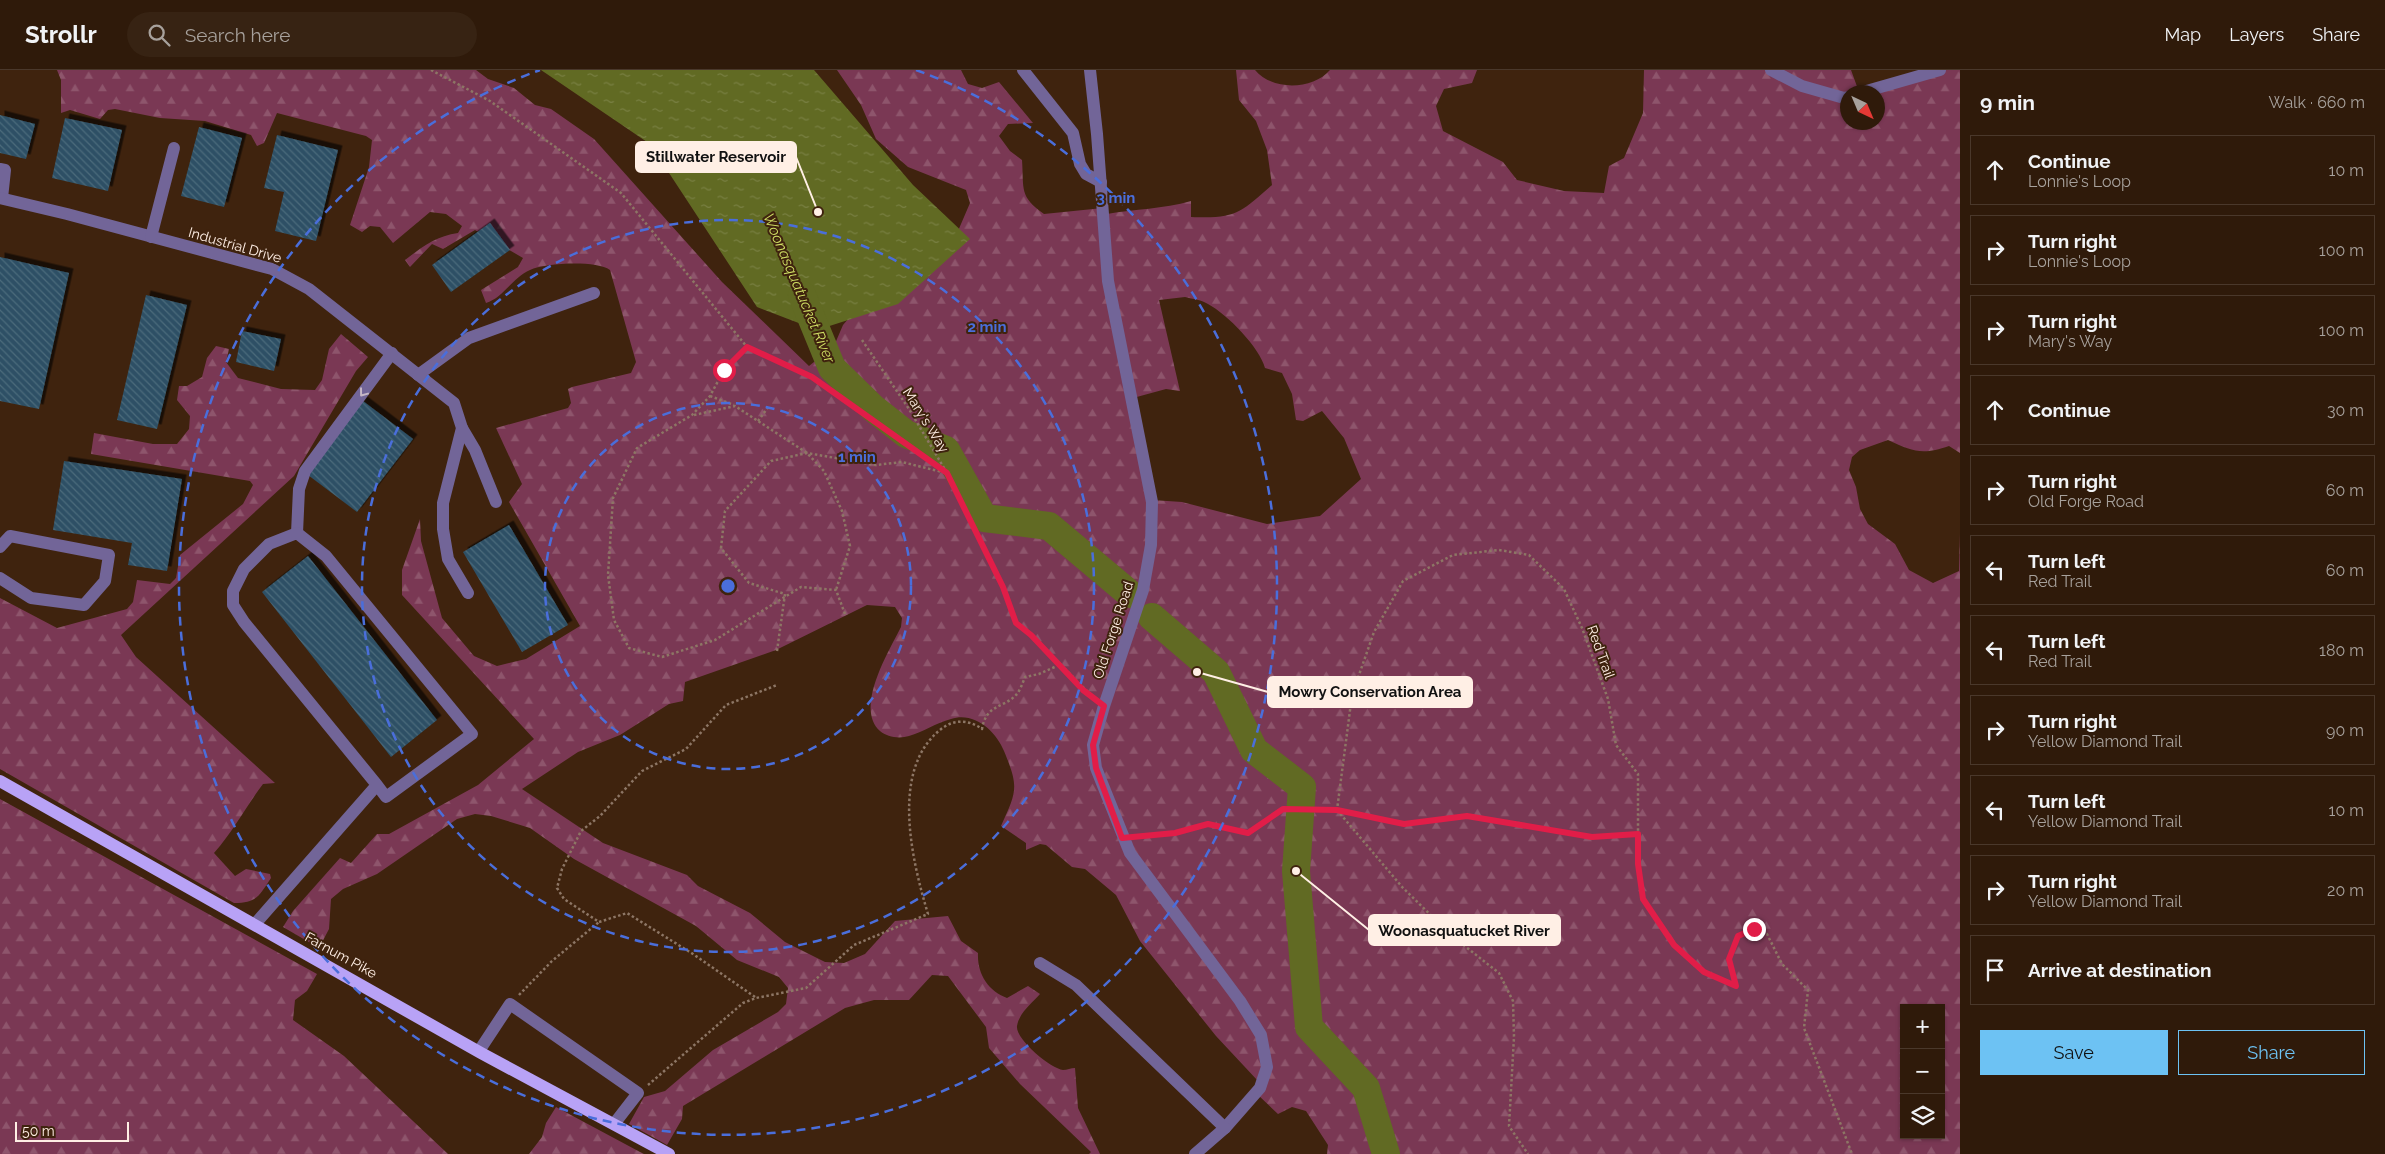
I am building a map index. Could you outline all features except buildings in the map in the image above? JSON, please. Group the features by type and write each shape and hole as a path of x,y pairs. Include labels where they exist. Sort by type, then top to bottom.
{"main road":[{"name":"Farnum Pike","path":"0,781 480,1051 669,1154"}],"street":[{"path":"1023,70 1074,136 1080,164 1086,174 1101,182"},
{"name":"Old Forge Road","path":"1090,70 1097,134 1108,281 1152,502 1151,545 1143,590 1104,706 1093,745 1096,768 1122,838 1135,861 1240,1001 1261,1035 1266,1067 1265,1079 1260,1088 1224,1128 1195,1154"},
{"path":"1770,70 1802,86 1840,97"},
{"path":"1885,86 1940,70"},
{"path":"1074,136 1097,134"},
{"path":"151,237 174,148"},
{"path":"0,168 5,170 1,198"},
{"name":"Industrial Drive","path":"1,198 272,269 309,289 454,404 462,428"},
{"path":"418,375 469,338 594,293"},
{"path":"297,534 300,488 305,470 392,353"},
{"path":"462,428 475,450 496,502"},
{"path":"462,428 442,503 443,529 448,559 468,593"},
{"path":"297,534 326,556 472,734 386,797 244,622 233,604 233,591 244,569 268,544 297,534"},
{"path":"0,547 10,536 109,555 105,581 84,605 31,598 0,578"},
{"path":"255,924 377,785"},
{"path":"1040,963 1076,985 1224,1128"},
{"path":"480,1051 510,1004 638,1094 614,1124"}],"path":[{"path":"431,70 490,101 621,192 747,347 812,377 947,473"},
{"name":"Mary's Way","path":"862,340 926,437 947,473 1003,587 1016,623 1031,635 1083,690 1104,706"},
{"path":"747,347 724,370 710,396 692,415 637,448 613,498 608,575 614,620 629,648 662,657 716,640 786,594 801,587 836,590"},
{"path":"710,396 735,406 807,453 824,470 842,511 850,546 836,590 845,614"},
{"path":"692,415 735,406"},
{"path":"758,421 769,406"},
{"path":"786,594 749,582 721,548 725,511 771,461 807,453 876,465 902,462 947,473"},
{"name":"Red Trail","path":"1337,810 1352,695 1374,632 1403,580 1453,556 1499,550 1529,555 1564,589 1582,628 1608,699 1616,745 1638,774 1638,864 1643,899 1674,945 1704,972 1736,986 1729,959 1738,936 1754,929 1767,934 1782,964 1808,990 1804,1028 1852,1154"},
{"path":"777,651 786,594"},
{"path":"638,1094 743,1003 756,998 806,988 854,944 928,914 912,855 909,805 912,780 927,741 949,723 968,722 982,729 986,716 1001,703 1016,695 1025,677 1039,674 1059,665"},
{"path":"599,922 564,899 557,888 562,869 581,831 600,816 642,771 686,749 726,705 777,685"},
{"path":"1122,838 1175,833 1208,824 1248,833 1283,809 1337,810 1404,824 1467,816 1592,837 1638,834"},
{"path":"1337,810 1403,888 1452,936 1499,972 1513,1001 1514,1037 1509,1126 1528,1154"},
{"path":"510,1004 552,961 599,922 627,913 694,954 756,998"}],"green space":[{"path":"57,70 476,70 488,79 514,88 535,105 551,109 594,139 722,282 809,366 834,346 843,325 855,311 958,231 970,203 966,190 908,167 876,139 861,105 837,70 961,70 968,84 982,88 999,82 1033,123 1008,124 999,136 1010,151 1022,160 1024,192 1030,202 1044,214 1103,208 1107,214 1170,206 1191,201 1191,217 1218,217 1244,208 1272,185 1267,150 1256,121 1239,100 1236,70 1255,70 1262,77 1272,82 1292,85 1314,81 1323,77 1330,70 1477,70 1472,83 1444,89 1436,106 1443,131 1503,162 1517,180 1564,191 1604,193 1609,166 1624,158 1643,113 1644,70 1851,70 1856,85 1840,85 1840,130 1885,130 1885,90 1946,70 1960,70 1960,453 1949,446 1932,451 1911,450 1888,440 1860,450 1852,457 1849,470 1856,487 1860,509 1868,524 1895,544 1909,570 1933,583 1959,571 1960,534 1960,1154 1327,1154 1328,1145 1306,1111 1292,1107 1278,1114 1257,1094 1258,1081 1216,1036 1140,941 1116,895 1085,869 1072,867 1046,845 1040,844 1026,850 1026,843 1001,826 1013,796 1014,781 1004,751 996,736 990,730 976,720 960,717 905,737 890,736 880,731 873,721 871,708 872,694 882,664 901,627 902,618 895,607 867,605 776,650 685,682 683,701 669,704 620,735 578,752 522,789 603,843 687,875 698,886 750,913 785,942 825,962 844,963 865,954 895,921 948,916 961,941 978,953 979,968 985,981 994,991 1007,998 1028,986 1040,994 1020,1017 1017,1026 1018,1032 1035,1053 1050,1065 1063,1070 1075,1068 1078,1108 1100,1154 1089,1154 1091,1152 1020,1084 989,1048 986,1027 948,976 932,975 909,1000 874,1000 845,1008 683,1106 682,1119 667,1145 629,1124 644,1097 665,1091 713,1050 778,1012 786,1004 788,988 779,977 737,960 696,926 574,859 530,828 491,816 475,814 457,819 377,874 343,889 331,899 329,929 319,948 283,927 293,911 340,858 351,863 377,834 389,834 478,785 534,739 402,595 402,570 420,519 421,541 442,618 474,656 497,666 526,659 580,626 509,502 522,484 496,428 568,408 571,403 568,389 572,387 631,373 636,362 610,270 594,265 582,264 558,264 537,268 518,277 498,297 486,303 481,290 518,267 523,258 475,230 443,249 432,244 410,267 405,260 436,239 458,233 462,226 446,214 430,212 393,243 380,227 370,226 362,232 350,225 369,167 372,140 366,136 277,113 264,143 257,146 251,135 205,121 160,118 115,109 108,110 100,119 70,110 61,113 61,80","holes":["1185,297 1197,300 1216,309 1233,323 1257,351 1265,368 1282,373 1292,394 1296,420 1303,421 1322,411 1344,438 1361,479 1320,516 1267,524 1182,502 1152,500 1133,398 1166,389 1180,391 1159,300"]},
{"path":"341,334 368,357 356,371 294,476 121,635 136,657 275,783 263,784 228,836 214,853 235,876 246,869 270,874 271,878 257,897 248,902 234,903 0,769 0,598 57,628 127,609 133,602 137,580 170,584 176,578 180,555 243,504 253,485 250,481 91,454 94,433 153,444 177,444 189,429 190,416 177,400 179,386 187,386 202,377 207,358 216,346 229,349 226,362 238,378 281,389 315,390 322,380 329,349"},
{"path":"0,799 317,974 307,991 295,1000 293,1020 344,1056 448,1154 0,1154"},
{"path":"556,1107 644,1154 529,1154 542,1137 546,1123"}],"water":[{"path":"541,70 814,70 913,185 970,239 898,304 817,330 757,307 650,144"}],"waterway":[{"name":"Woonasquatucket River","path":"802,295 832,368 873,408 906,434 946,450 984,518 1049,526 1130,594"},
{"name":"Woonasquatucket River","path":"1152,617 1216,672 1254,750 1302,787 1296,871 1309,1027 1366,1088 1386,1154"}],"place":[{"name":"Stillwater Reservoir","path":"818,212"},
{"name":"Mowry Conservation Area","path":"1197,672"},
{"name":"Woonasquatucket River","path":"1296,871"}],"route":[{"path":"724,370 747,347 812,377 947,473 1003,587 1016,623 1031,635 1083,690 1104,706 1093,745 1096,768 1122,838 1175,833 1208,824 1248,833 1283,809 1337,810 1404,824 1467,816 1592,837 1638,834 1638,864 1643,899 1674,945 1704,972 1736,986 1729,959 1738,936 1754,929"}]}
